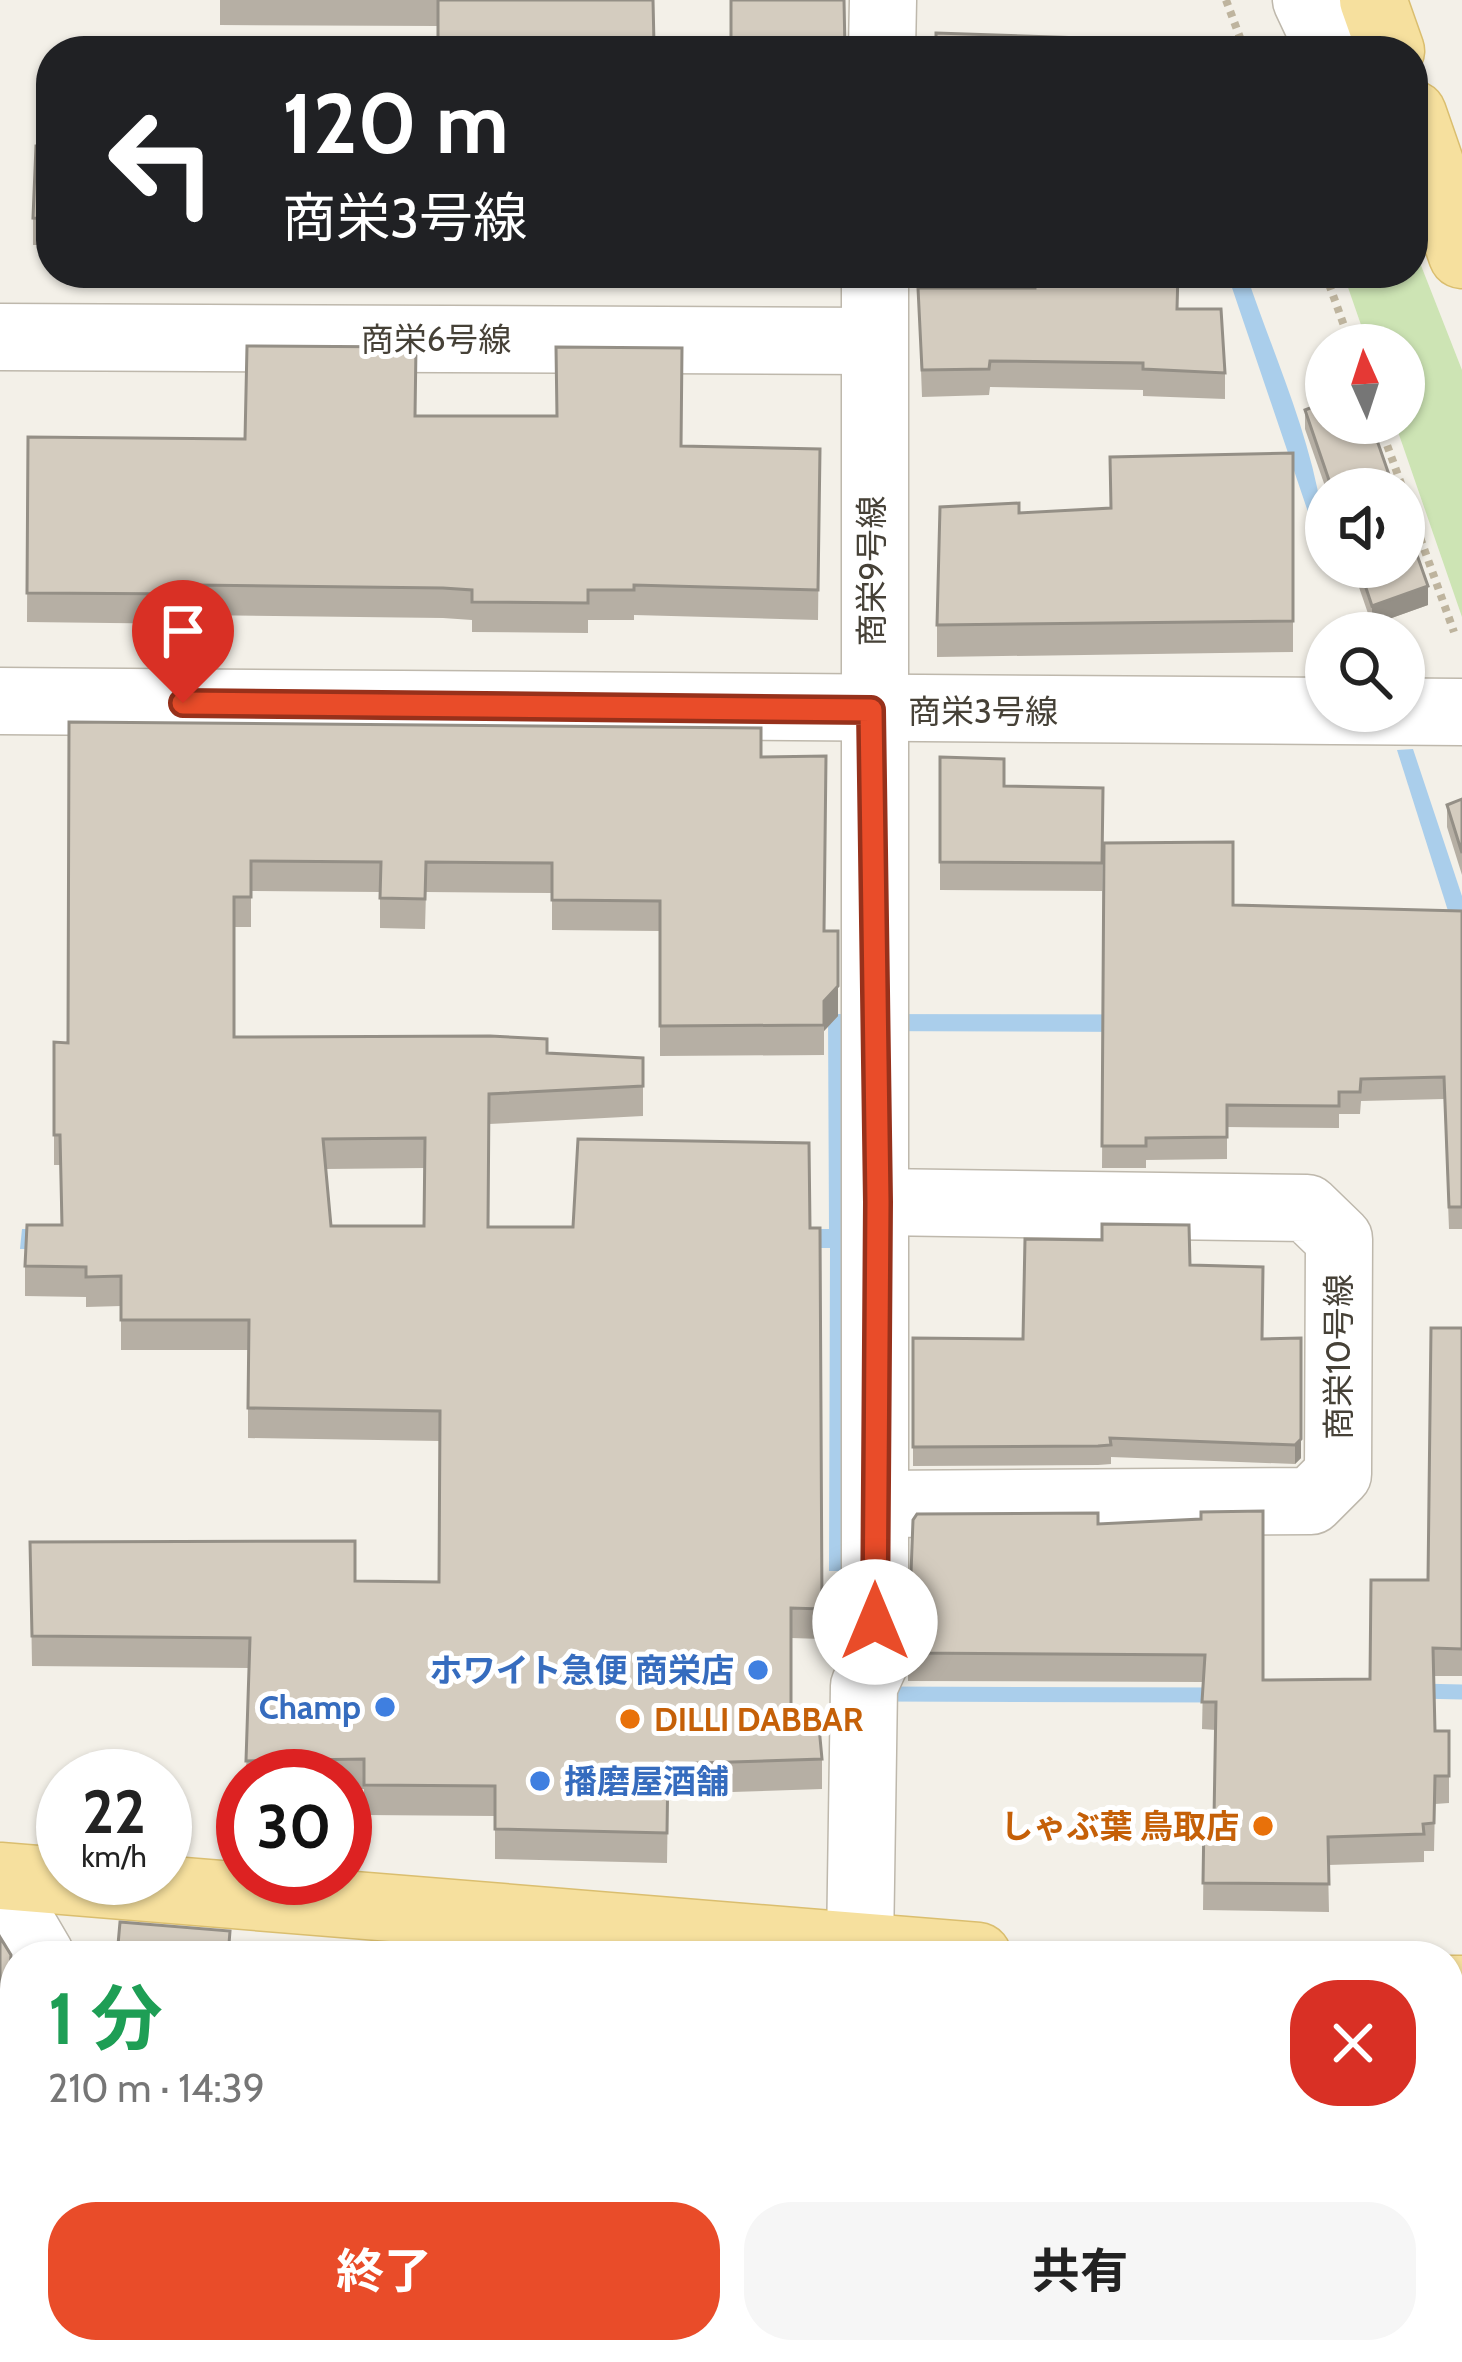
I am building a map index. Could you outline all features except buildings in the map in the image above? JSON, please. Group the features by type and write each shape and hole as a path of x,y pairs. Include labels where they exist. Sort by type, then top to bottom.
{"main road":[{"path":"1373,0 1386,36"},
{"path":"1428,165 1462,255"},
{"path":"0,1876 799,1941"}],"street":[{"path":"883,36 884,0"},
{"path":"1306,0 1323,36"},
{"name":"商栄9号線","path":"860,1941 865,1686 874,1662 876,1504 878,1202 871,710 875,288"},
{"name":"商栄6号線","path":"0,337 873,341"},
{"name":"商栄3号線","path":"0,701 1462,712"},
{"name":"商栄10号線","path":"876,1504 1311,1501 1338,1474 1339,1239 1306,1208 878,1202"},
{"path":"0,1886 31,1941"}],"path":[{"path":"1226,0 1239,36"},
{"path":"1330,288 1343,324"},
{"path":"1425,552 1454,632"}],"green space":[{"path":"1428,283 1462,370 1462,617 1425,510 1425,468 1411,468 1402,444 1425,444 1425,324 1361,324 1348,288 1428,288"}],"water":[{"path":"1232,288 1251,288 1312,468 1305,468 1305,503"},
{"path":"1413,749 1462,896 1462,955 1397,750"},
{"path":"828,1014 1462,1015 1462,1033 846,1031 846,1571 829,1571 830,1248 20,1249 22,1229 829,1229"}],"waterway":[{"path":"1418,1691 1462,1692"},
{"path":"881,1694 1220,1695"}],"place":[{"name":"ホワイト急便 商栄店","path":"758,1670"},
{"name":"Champ","path":"385,1707"},
{"name":"DILLI DABBAR","path":"630,1719"},
{"name":"播磨屋酒舗","path":"540,1781"},
{"name":"しゃぶ葉 鳥取店","path":"1263,1826"}],"route":[{"path":"183,703 871,710 878,1202 875,1622"}]}
